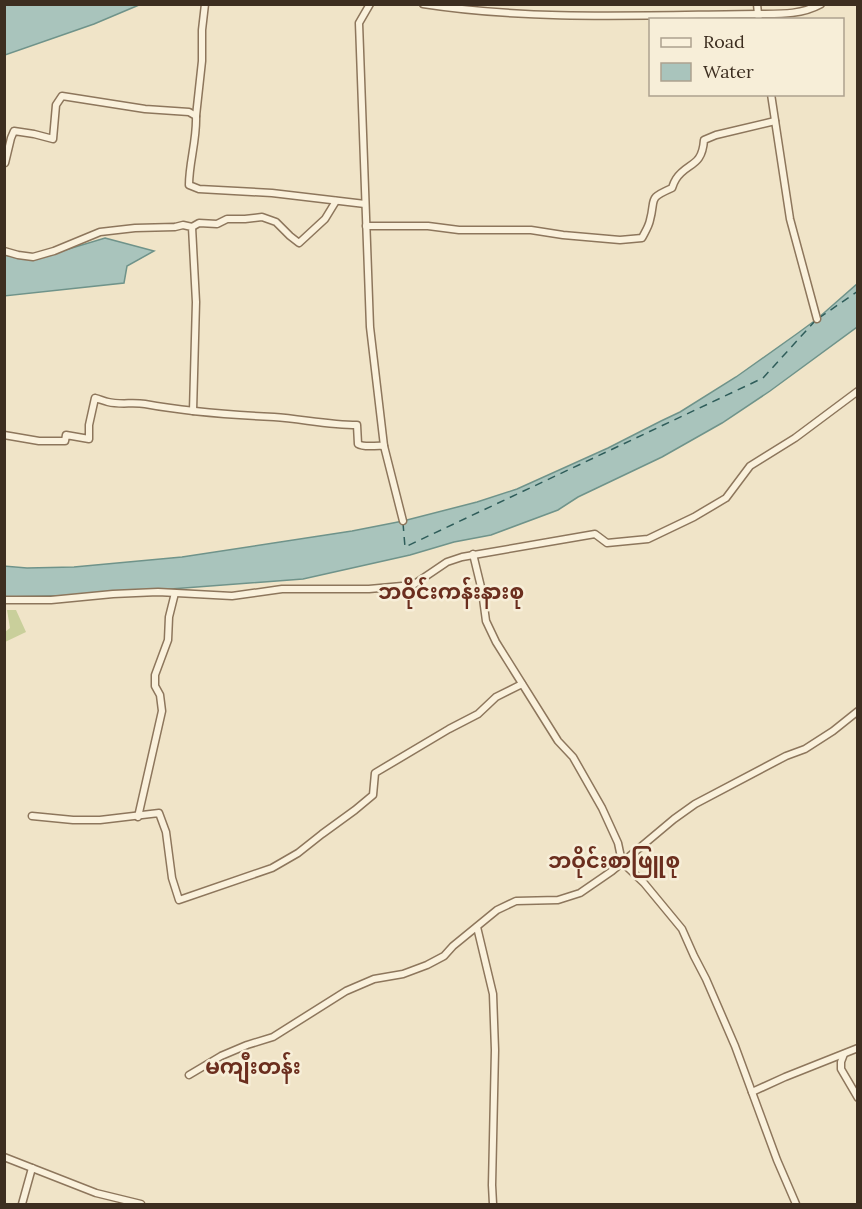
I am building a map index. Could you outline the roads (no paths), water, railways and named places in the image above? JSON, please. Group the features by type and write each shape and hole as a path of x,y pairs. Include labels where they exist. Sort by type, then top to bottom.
{"street":[{"path":"205,4 196,132 189,169 189,185 199,189 247,191 365,204"},
{"path":"370,4 359,23 370,327 384,446 403,520"},
{"path":"423,4 504,14 759,17 800,13 820,4"},
{"path":"757,4 759,17"},
{"path":"5,163 14,131 53,139 56,105 62,96 156,110 189,112 196,116"},
{"path":"771,96 790,219 817,319"},
{"path":"366,226 531,230 620,240 642,238 650,222 652,202 656,195 672,188 676,179 695,163 703,150 704,140 775,121"},
{"path":"4,251 33,257 100,232 183,225 192,227 199,223 217,224 227,219 262,217 276,222 299,243 325,219 336,201"},
{"path":"192,227 196,302 193,411"},
{"path":"4,600 51,600 113,594 175,593 232,596 282,589 369,589 413,585 447,562 473,554 595,534 607,543 648,539 694,517 726,498 750,466 795,438 858,392"},
{"path":"4,435 39,441 65,441 66,435 90,439 89,425 95,398 109,402 225,415 357,425 358,444 362,447 384,446"},
{"path":"473,554 486,621 496,642 558,741 573,758 602,808 618,843 622,862 644,883 682,929 721,1012 796,1204"},
{"path":"138,817 162,711 160,695 155,686 155,675 168,640 169,617 175,593"},
{"path":"32,816 100,820 159,813 166,832 172,878 179,900 272,868 298,853 373,795 375,773 478,714 496,697 522,684"},
{"path":"189,1074 221,1056 273,1037 346,991 374,979 403,974 444,956 497,910 516,901 558,900 580,892 695,804 786,756 805,749 858,711"},
{"path":"477,927 493,994 495,1050 493,1204"},
{"path":"752,1092 858,1048"},
{"path":"844,1053 841,1062 842,1069 858,1098"},
{"path":"4,1157 96,1193 141,1204"},
{"path":"22,1204 32,1168"}],"water":[{"path":"4,5 139,5 94,24 5,55"},
{"path":"105,238 154,251 127,266 124,283 4,296 4,255 32,260"},
{"path":"857,284 857,327 770,391 722,423 662,457 578,497 558,510 491,535 303,579 92,595 5,597 4,566 74,567 182,557 403,521 517,489 680,412 736,377 798,333"}],"district":[{"name":"ဘဝိုင်းကန်းနားစု","path":"451,591"},
{"name":"ဘဝိုင်းစာဖြူစု","path":"614,860"},
{"name":"မကျီးတန်း","path":"253,1066"}]}
